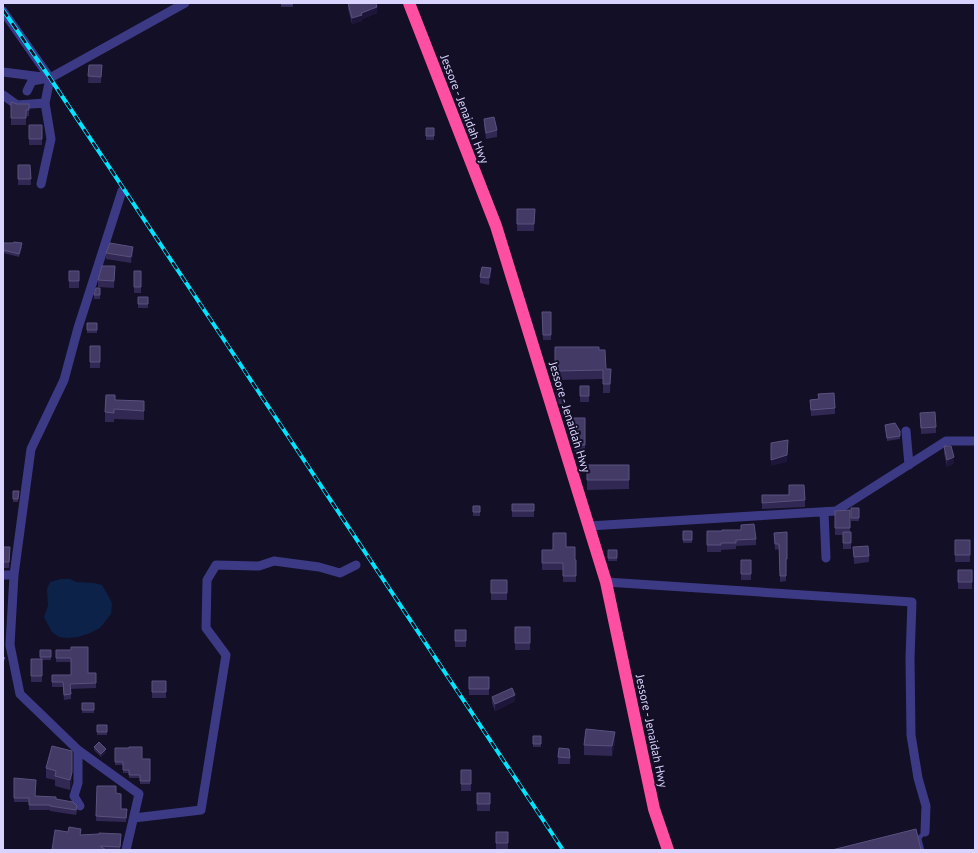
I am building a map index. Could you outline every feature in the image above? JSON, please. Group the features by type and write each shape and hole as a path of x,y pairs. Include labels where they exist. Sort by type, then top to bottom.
{"highway":[{"name":"Jessore - Jenaidah Hwy","path":"408,3 496,226 589,526 606,582 654,809 668,850"}],"street":[{"path":"27,91 32,81 50,78 185,3"},
{"path":"3,12 50,78 45,103 51,139 41,184"},
{"path":"3,72 50,78"},
{"path":"3,95 17,105 45,103"},
{"path":"122,191 78,328 64,380 31,449 14,575 10,645 20,694 78,750 139,794 126,850"},
{"path":"906,432 909,465"},
{"path":"589,526 836,511 946,441 975,441"},
{"path":"824,512 826,558"},
{"path":"134,818 201,810 226,655 206,628 207,580 216,565 259,566 274,561 340,573 356,565"},
{"path":"3,575 14,575"},
{"path":"606,582 912,602 910,658 911,736 918,778 926,806 925,832"},
{"path":"78,750 78,783 74,796 80,806"}],"lane":[{"path":"922,850 919,838 925,832"}],"water":[{"path":"61,579 70,579 76,582 102,585 112,604 111,614 100,628 78,637 68,638 59,637 52,632 44,617 48,606 47,589 50,582"}],"building":[{"path":"293,3 293,4 281,4"},
{"path":"348,3 376,3 377,7 361,13 362,15 352,18"},
{"path":"89,65 102,65 101,77 88,76"},
{"path":"11,102 17,104 29,104 29,110 26,110 26,118 11,118"},
{"path":"494,117 497,130 486,133 484,119"},
{"path":"29,125 42,125 42,139 29,139"},
{"path":"426,128 434,128 434,136 426,136"},
{"path":"18,165 30,165 31,179 18,179"},
{"path":"517,209 535,209 534,224 517,224"},
{"path":"3,243 22,243 19,254 3,250"},
{"path":"110,243 133,247 131,257 106,253"},
{"path":"102,266 115,266 114,281 98,280"},
{"path":"482,267 491,268 489,278 480,277"},
{"path":"69,271 79,271 79,281 69,281"},
{"path":"134,271 141,271 141,287 134,287"},
{"path":"96,288 100,288 100,295 94,295"},
{"path":"138,297 148,297 148,304 138,304"},
{"path":"542,312 551,312 551,335 543,335"},
{"path":"87,323 97,323 97,330 87,330"},
{"path":"90,346 100,346 100,362 90,362"},
{"path":"555,347 599,347 599,350 605,350 606,369 611,369 610,384 603,384 603,370 557,371 557,365 555,365"},
{"path":"580,386 589,386 589,396 580,396"},
{"path":"556,387 563,387 563,397 559,397"},
{"path":"834,393 835,408 811,410 810,400 819,399 818,394"},
{"path":"106,395 115,395 115,400 144,401 144,411 114,409 114,413 105,412"},
{"path":"935,412 936,427 921,428 920,413"},
{"path":"573,418 585,418 585,445 574,445"},
{"path":"895,423 900,431 900,436 887,438 885,425"},
{"path":"788,440 787,455 771,460 771,443"},
{"path":"944,446 951,446 954,457 947,460"},
{"path":"587,465 629,465 629,480 587,480"},
{"path":"789,485 804,485 805,500 762,503 762,495 789,495"},
{"path":"13,491 19,491 18,499 13,499"},
{"path":"512,504 534,504 534,511 512,511"},
{"path":"473,506 480,506 480,512 473,512"},
{"path":"851,508 859,508 859,518 851,518"},
{"path":"850,510 850,528 835,528 835,511"},
{"path":"754,524 756,539 736,540 736,543 721,543 721,545 707,545 707,531 741,530 741,525"},
{"path":"683,531 692,531 692,540 683,540"},
{"path":"787,532 786,576 780,576 779,544 775,544 774,533"},
{"path":"843,532 851,532 851,543 843,543"},
{"path":"553,533 566,533 566,547 575,547 576,576 563,576 563,563 542,563 542,550 553,550"},
{"path":"955,540 970,540 970,555 955,555"},
{"path":"868,546 869,556 854,557 853,547"},
{"path":"3,547 10,547 9,562 3,562"},
{"path":"608,550 617,550 617,558 608,558"},
{"path":"741,560 751,560 751,574 741,574"},
{"path":"958,570 972,570 972,582 958,582"},
{"path":"491,580 507,580 507,593 491,593"},
{"path":"515,627 530,627 530,643 515,643"},
{"path":"455,630 466,630 466,641 455,641"},
{"path":"71,647 88,647 88,673 96,673 96,683 70,684 71,694 64,695 63,682 52,682 52,675 71,675 71,658 56,658 56,650 71,650"},
{"path":"40,650 51,650 51,657 40,657"},
{"path":"31,659 42,659 42,676 31,676"},
{"path":"469,677 489,677 489,689 469,689"},
{"path":"152,681 166,681 166,692 152,692"},
{"path":"512,688 515,695 495,704 492,697"},
{"path":"82,703 94,703 94,710 82,710"},
{"path":"97,725 107,725 107,732 97,732"},
{"path":"586,729 615,732 612,746 584,745"},
{"path":"533,736 541,736 541,744 533,744"},
{"path":"99,742 106,749 101,754 94,747"},
{"path":"52,746 72,751 72,772 70,780 55,776 56,771 46,768"},
{"path":"142,747 142,759 150,759 150,781 140,781 140,775 129,775 129,770 123,770 123,762 115,762 115,748"},
{"path":"559,748 569,749 570,758 558,757"},
{"path":"461,770 471,770 471,784 461,784"},
{"path":"14,778 36,780 35,796 56,797 56,799 73,802 77,806 76,810 50,805 29,805 29,798 14,798"},
{"path":"97,786 116,786 116,793 121,794 121,809 127,809 126,818 96,816"},
{"path":"477,793 490,793 490,804 477,804"},
{"path":"69,827 81,829 80,835 99,833 121,834 120,847 100,846 106,850 52,850 55,830 68,832"},
{"path":"916,829 921,850 832,850"},
{"path":"496,832 508,832 508,843 496,843"}],"railway":[{"path":"3,10 50,78 563,850"}]}
